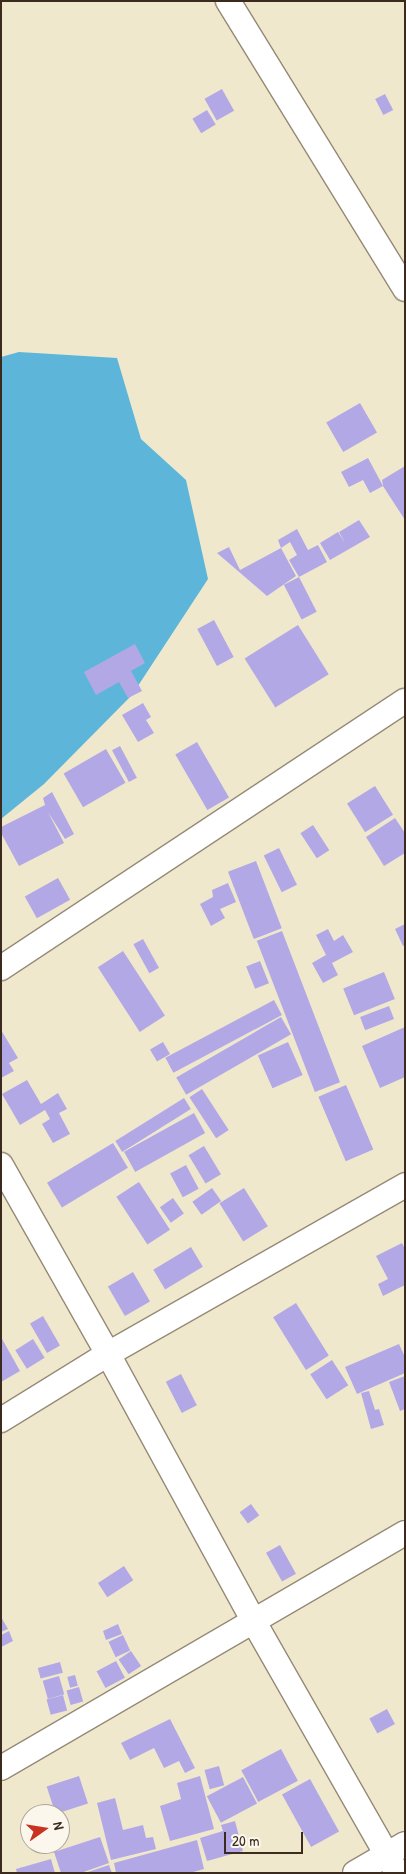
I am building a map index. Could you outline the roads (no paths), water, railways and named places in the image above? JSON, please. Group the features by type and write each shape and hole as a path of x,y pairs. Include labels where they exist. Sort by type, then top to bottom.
{"street":[{"path":"228,1 405,289"},
{"path":"1,968 405,701"},
{"path":"1,1165 108,1354 254,1622 396,1857 355,1873"},
{"path":"1,1420 108,1354 405,1185"},
{"path":"1,1768 254,1622 405,1532"}],"water":[{"path":"19,352 117,358 141,439 186,480 208,579 132,695 44,784 1,819 1,357"}]}
